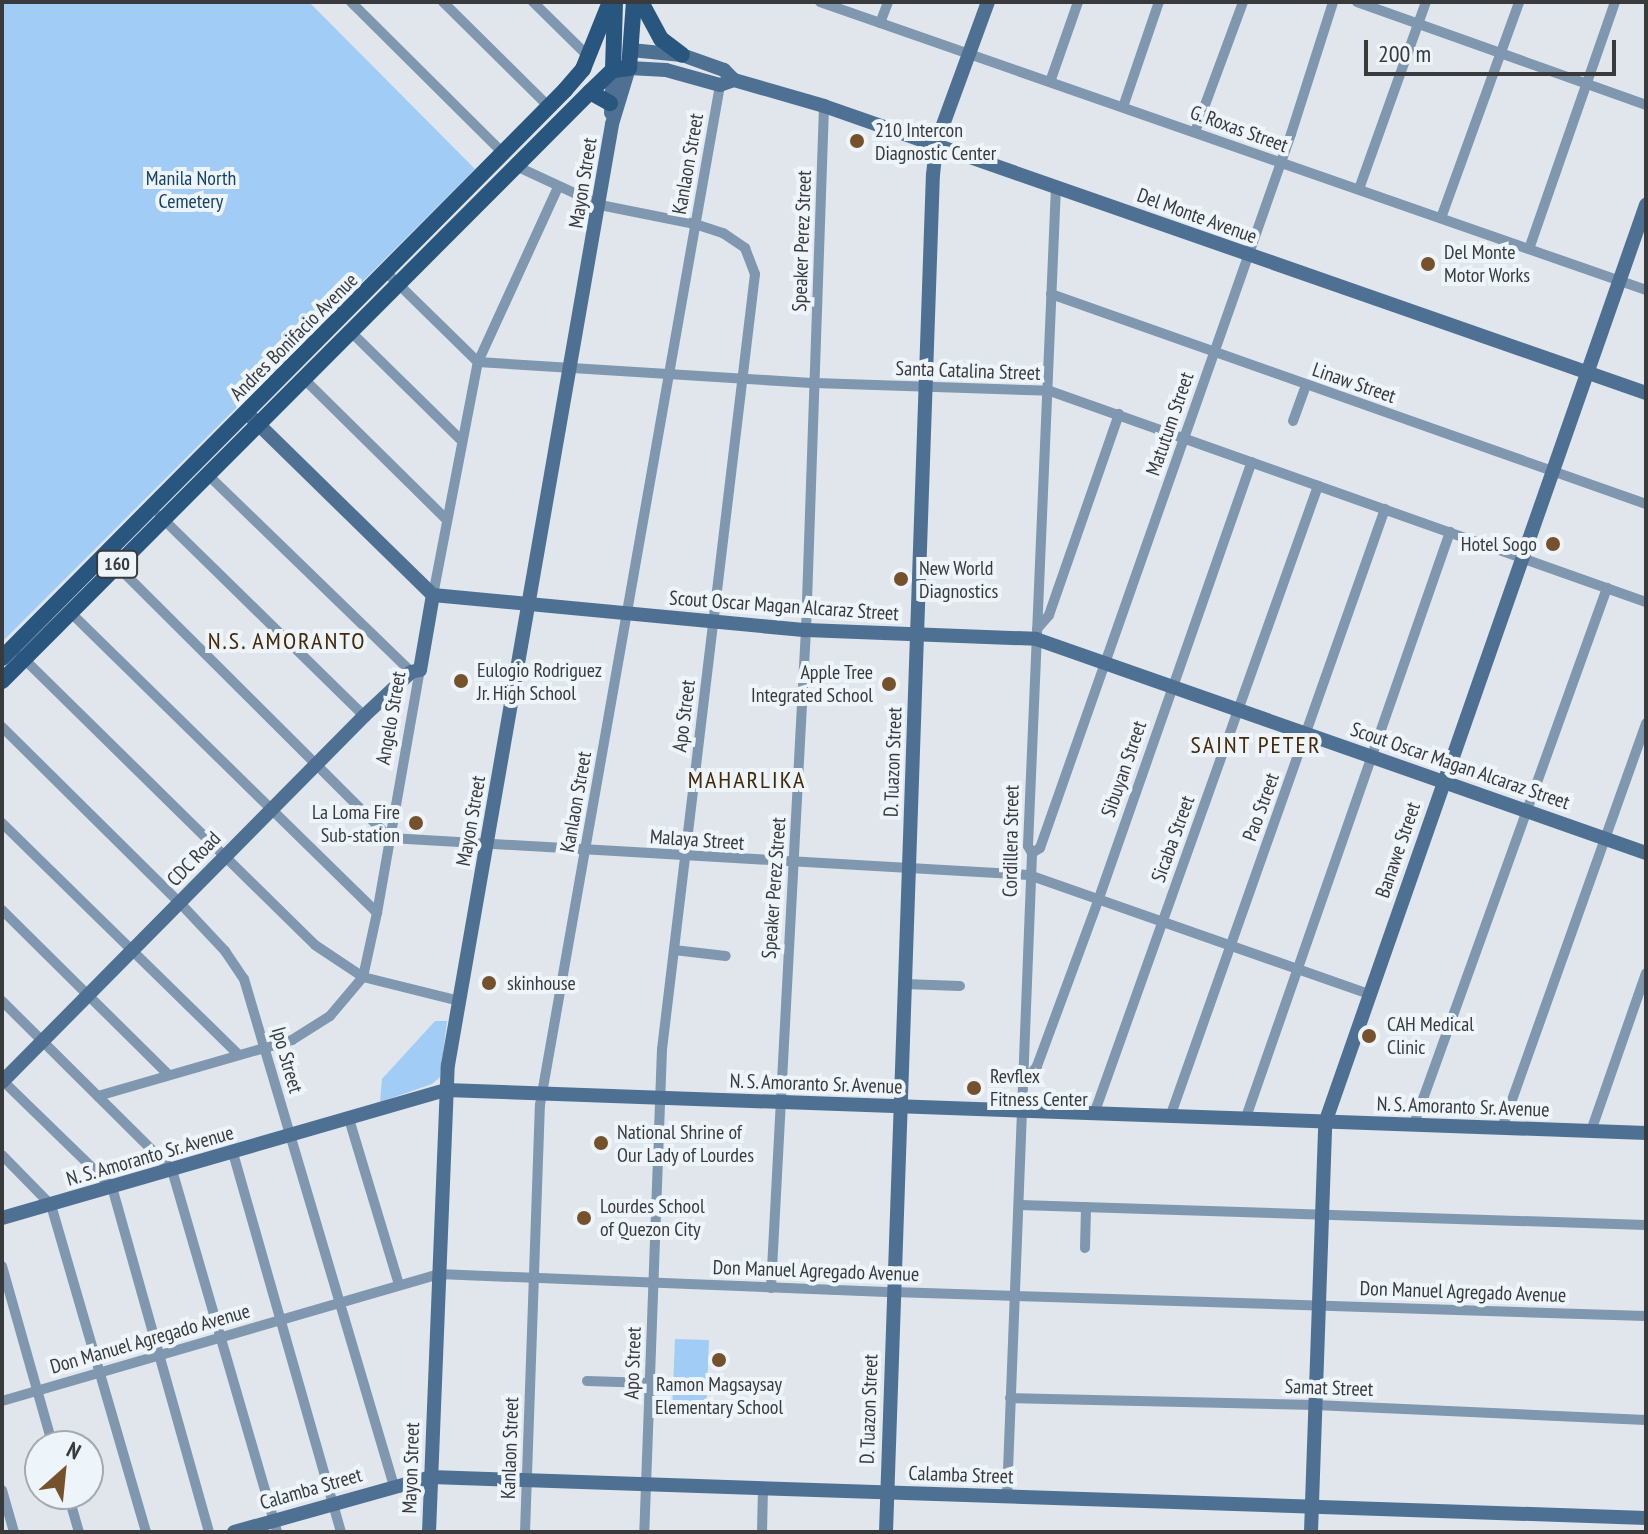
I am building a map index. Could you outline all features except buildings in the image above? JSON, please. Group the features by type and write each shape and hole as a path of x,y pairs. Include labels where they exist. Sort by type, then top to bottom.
{"main road":[{"name":"Andres Bonifacio Avenue","path":"510,160 589,57 612,2"},
{"path":"612,2 613,49 621,69"},
{"path":"621,69 631,50 634,2"},
{"path":"641,2 661,39 682,55"},
{"path":"589,57 613,49 631,50"},
{"name":"Andres Bonifacio Avenue","path":"2,681 13,655 510,160 621,69"},
{"path":"590,92 615,105"},
{"name":"Andres Bonifacio Avenue","path":"13,655 70,612 116,565 157,514 207,474 252,418 303,378 350,331 392,278"}],"street":[{"name":"Apo Street","path":"351,2 510,160 558,187 600,205 695,224 734,239 745,248 755,274 659,1099 644,1532"},
{"path":"443,2 549,107"},
{"path":"533,2 589,57"},
{"name":"G. Roxas Street","path":"820,2 1646,290"},
{"path":"880,23 888,2"},
{"name":"D. Tuazon Street","path":"886,1532 936,144 988,2"},
{"path":"1050,82 1078,2"},
{"path":"1123,107 1159,2"},
{"path":"1195,132 1243,2"},
{"name":"Matutum Street","path":"1032,853 1039,851 1280,163 1333,2"},
{"path":"1357,2 1646,105"},
{"path":"1359,189 1426,2"},
{"path":"1441,218 1519,2"},
{"path":"1529,249 1615,2"},
{"name":"Del Monte Avenue","path":"631,50 682,55 724,70 727,82"},
{"name":"Del Monte Avenue","path":"621,69 666,70 824,106 1646,393"},
{"name":"Mayon Street","path":"429,1532 446,1090 621,69"},
{"path":"615,105 637,82 666,70"},
{"name":"Kanlaon Street","path":"525,1532 542,1094 695,224 727,82"},
{"name":"Speaker Perez Street","path":"771,1288 806,630 824,106"},
{"name":"Angelo Street","path":"98,1096 312,1030 330,1016 363,977 390,838 415,671 433,595 460,439 478,362 558,187"},
{"name":"Cordillera Street","path":"1007,1496 1032,853 1028,846 1050,391 1056,187"},
{"name":"Banawe Street","path":"1311,1532 1325,1123 1646,205"},
{"path":"392,278 478,362"},
{"name":"Linaw Street","path":"1051,294 1646,504"},
{"path":"350,331 460,439"},
{"name":"Santa Catalina Street","path":"478,362 815,383 1050,391 1646,602"},
{"path":"303,378 447,520"},
{"path":"1293,421 1306,385"},
{"path":"1036,634 1049,615 1119,414"},
{"path":"252,418 433,595"},
{"name":"Sibuyan Street","path":"1024,1084 1037,1066 1099,898 1252,462"},
{"path":"207,474 415,671"},
{"name":"Sicaba Street","path":"1094,1114 1318,486"},
{"name":"Pao Street","path":"1170,1117 1385,509"},
{"path":"157,514 364,716"},
{"path":"1245,1120 1450,532"},
{"path":"116,565 390,838"},
{"path":"1414,1124 1607,588"},
{"name":"Scout Oscar Magan Alcaraz Street","path":"433,595 530,607 806,630 917,635 1036,634 1105,662 1646,853"},
{"path":"70,612 377,913"},
{"path":"13,655 315,945 363,977 460,1001"},
{"name":"CDC Road","path":"2,1081 364,716 415,671"},
{"path":"1502,1128 1646,723"},
{"name":"Ipo Street","path":"2,727 180,903 225,951 244,979 394,1486"},
{"path":"2,823 238,1054"},
{"name":"Malaya Street","path":"390,838 685,858 1029,875 1368,994"},
{"path":"2,910 168,1074"},
{"path":"674,950 726,956"},
{"path":"1591,1131 1646,973"},
{"path":"904,984 960,986"},
{"path":"2,1001 172,1170 275,1526"},
{"path":"2,1081 112,1187 209,1532"},
{"name":"N. S. Amoranto Sr. Avenue","path":"2,1218 446,1090 1646,1133"},
{"path":"349,1119 399,1285"},
{"path":"233,1153 341,1532"},
{"path":"2,1155 51,1205 146,1532"},
{"path":"1020,1205 1322,1212 1646,1225"},
{"path":"1085,1248 1086,1207"},
{"path":"2,1266 48,1430"},
{"name":"Don Manuel Agregado Avenue","path":"2,1401 438,1274 771,1288 1646,1316"},
{"path":"587,1381 650,1383"},
{"name":"Samat Street","path":"1010,1398 1315,1405 1646,1420"},
{"name":"Calamba Street","path":"234,1532 275,1526 333,1504 431,1477 1646,1518"},
{"path":"762,1532 763,1488"},
{"path":"2,1490 14,1532"},
{"path":"73,1510 79,1532"}],"green space":[{"name":"Manila North Cemetery","path":"2,2 309,2 475,169 2,642"},
{"path":"435,1021 447,1021 440,1077 432,1084 380,1102 382,1079"},
{"path":"675,1339 709,1340 706,1414 672,1413"}],"place":[{"name":"210 Intercon Diagnostic Center","path":"857,141"},
{"name":"Del Monte Motor Works","path":"1428,264"},
{"name":"Hotel Sogo","path":"1553,544"},
{"name":"New World Diagnostics","path":"901,579"},
{"name":"Eulogio Rodriguez Jr. High School","path":"461,681"},
{"name":"Apple Tree Integrated School","path":"889,684"},
{"name":"La Loma Fire Sub-station","path":"416,823"},
{"name":"skinhouse","path":"489,983"},
{"name":"CAH Medical Clinic","path":"1369,1036"},
{"name":"Revflex Fitness Center","path":"974,1088"},
{"name":"National Shrine of Our Lady of Lourdes","path":"601,1143"},
{"name":"Lourdes School of Quezon City","path":"584,1218"},
{"name":"Ramon Magsaysay Elementary School","path":"719,1360"}],"district":[{"name":"N.S. AMORANTO","path":"287,641"},
{"name":"SAINT PETER","path":"1256,745"},
{"name":"MAHARLIKA","path":"747,780"}]}
